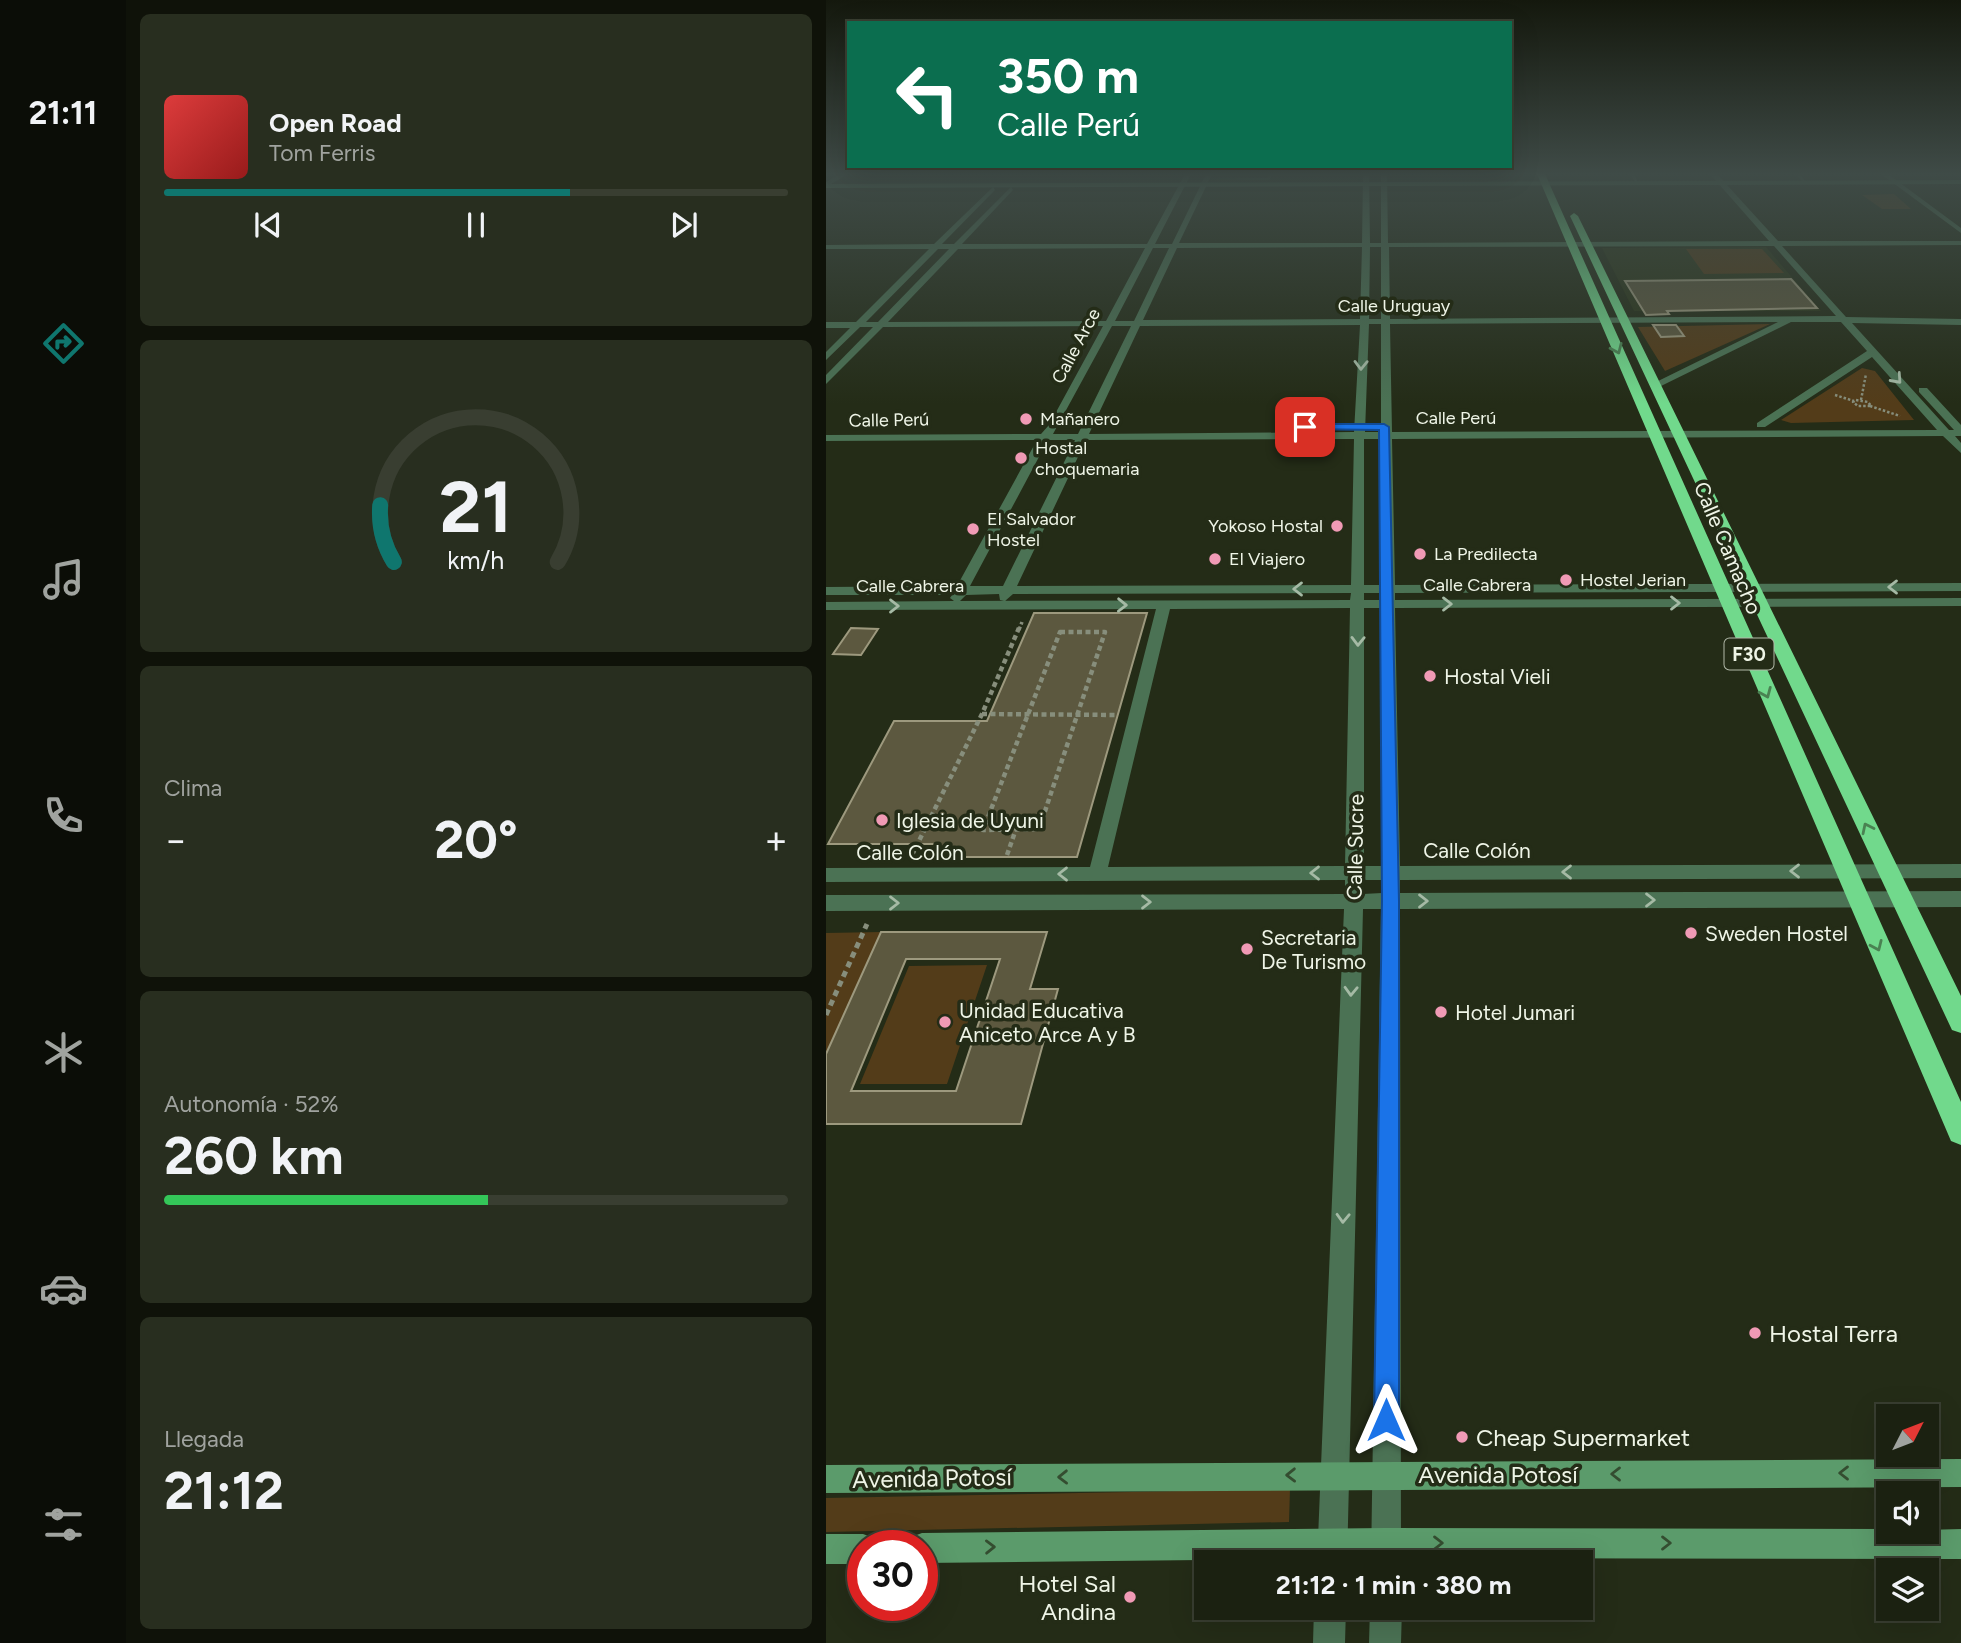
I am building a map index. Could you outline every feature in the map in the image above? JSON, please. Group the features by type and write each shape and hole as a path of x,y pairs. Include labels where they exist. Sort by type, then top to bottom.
{"highway":[{"name":"Calle Camacho","path":"1582,251 1613,317 1652,430 1856,899 1961,1132"},
{"name":"Calle Camacho","path":"1613,317 1655,385 1961,1022"}],"main road":[{"name":"Avenida Potosí","path":"826,1479 1334,1474 1961,1473"},
{"path":"1578,1550 1961,1544"},
{"path":"938,1548 1194,1551"},
{"path":"826,1549 847,1549"}],"street":[{"path":"826,357 931,251"},
{"path":"826,382 952,251"},
{"name":"Calle Arce","path":"953,606 1147,251"},
{"path":"1000,606 1171,251"},
{"name":"Calle Sucre","path":"1332,1550 1354,901 1359,431 1362,319 1366,283 1364,251"},
{"name":"Calle Sucre","path":"1384,251 1384,431 1391,901 1386,1550"},
{"path":"1787,251 1844,315 1872,352 1961,450"},
{"name":"Calle Uruguay","path":"826,319 884,322 1384,319 1961,312"},
{"name":"Calle Uruguay","path":"1613,317 1792,319 1844,315 1860,322 1961,322"},
{"path":"1655,385 1792,319"},
{"name":"Calle Uruguay","path":"826,325 861,322"},
{"path":"1860,322 1907,373"},
{"path":"1761,425 1872,352"},
{"path":"1917,383 1959,428"},
{"name":"Calle Perú","path":"1676,430 1761,425 1942,429"},
{"name":"Calle Perú","path":"826,429 1083,433 1959,428"},
{"name":"Calle Perú","path":"826,438 1050,432"},
{"name":"Calle Cabrera","path":"826,591 1010,590 1359,597 1724,596 1961,587"},
{"name":"Calle Cabrera","path":"1756,595 1961,602"},
{"name":"Calle Cabrera","path":"826,606 1164,606 1359,597"},
{"path":"1097,874 1164,606"},
{"name":"Calle Colón","path":"826,875 1961,871"},
{"path":"826,903 1961,899"},
{"path":"1329,1643 1330,1620"},
{"path":"1385,1620 1385,1643"}],"path":[{"path":"1861,371 1870,371 1861,400"},
{"path":"1870,406 1870,403 1861,400 1853,402 1861,407 1870,406 1909,419 1895,420"},
{"path":"900,874 919,844 982,714 1029,605"},
{"path":"1060,632 1105,632 1077,715 1039,829 983,830 1060,632"},
{"path":"982,714 1137,715"},
{"path":"826,1015 877,903"}],"shaded area":[{"path":"1603,251 1769,251 1821,311 1634,311"},
{"path":"1687,251 1764,251 1784,273 1704,274"},
{"path":"1770,324 1665,371 1638,327"},
{"path":"1862,368 1875,371 1914,420 1791,423 1781,420"},
{"path":"881,932 826,1054 826,933"},
{"path":"987,965 947,1084 860,1084 909,966"},
{"path":"1290,1489 1289,1522 826,1532 826,1498"}],"building":[{"path":"1791,279 1817,308 1667,311 1669,314 1646,315 1625,281"},
{"path":"1653,325 1676,325 1684,336 1661,337"},
{"path":"1034,613 1147,613 1077,857 930,857 936,844 828,844 894,721 987,721"},
{"path":"851,628 878,629 861,655 833,654"},
{"name":"Unidad Educativa Aniceto Arce A y B","path":"881,932 1047,932 1030,989 1058,989 1021,1124 826,1124 826,1054","holes":["906,959 1000,959 956,1091 851,1091"]}],"place":[{"name":"Mañanero","path":"1026,419"},
{"name":"Hostal choquemaria","path":"1021,458"},
{"name":"Yokoso Hostal","path":"1337,526"},
{"name":"El Salvador Hostel","path":"973,529"},
{"name":"La Predilecta","path":"1420,554"},
{"name":"El Viajero","path":"1215,559"},
{"name":"Hostel Jerian","path":"1566,580"},
{"name":"Hostal Vieli","path":"1430,676"},
{"name":"Iglesia de Uyuni","path":"882,820"},
{"name":"Sweden Hostel","path":"1691,933"},
{"name":"Secretaria De Turismo","path":"1247,949"},
{"name":"Hotel Jumari","path":"1441,1012"},
{"name":"Unidad Educativa Aniceto Arce A y B","path":"945,1022"},
{"name":"Hostal Terra","path":"1755,1333"},
{"name":"Cheap Supermarket","path":"1462,1437"},
{"name":"Hotel Sal Andina","path":"1130,1597"}],"route":[{"path":"1305,427 1384,427 1391,901 1386,1420"}]}
